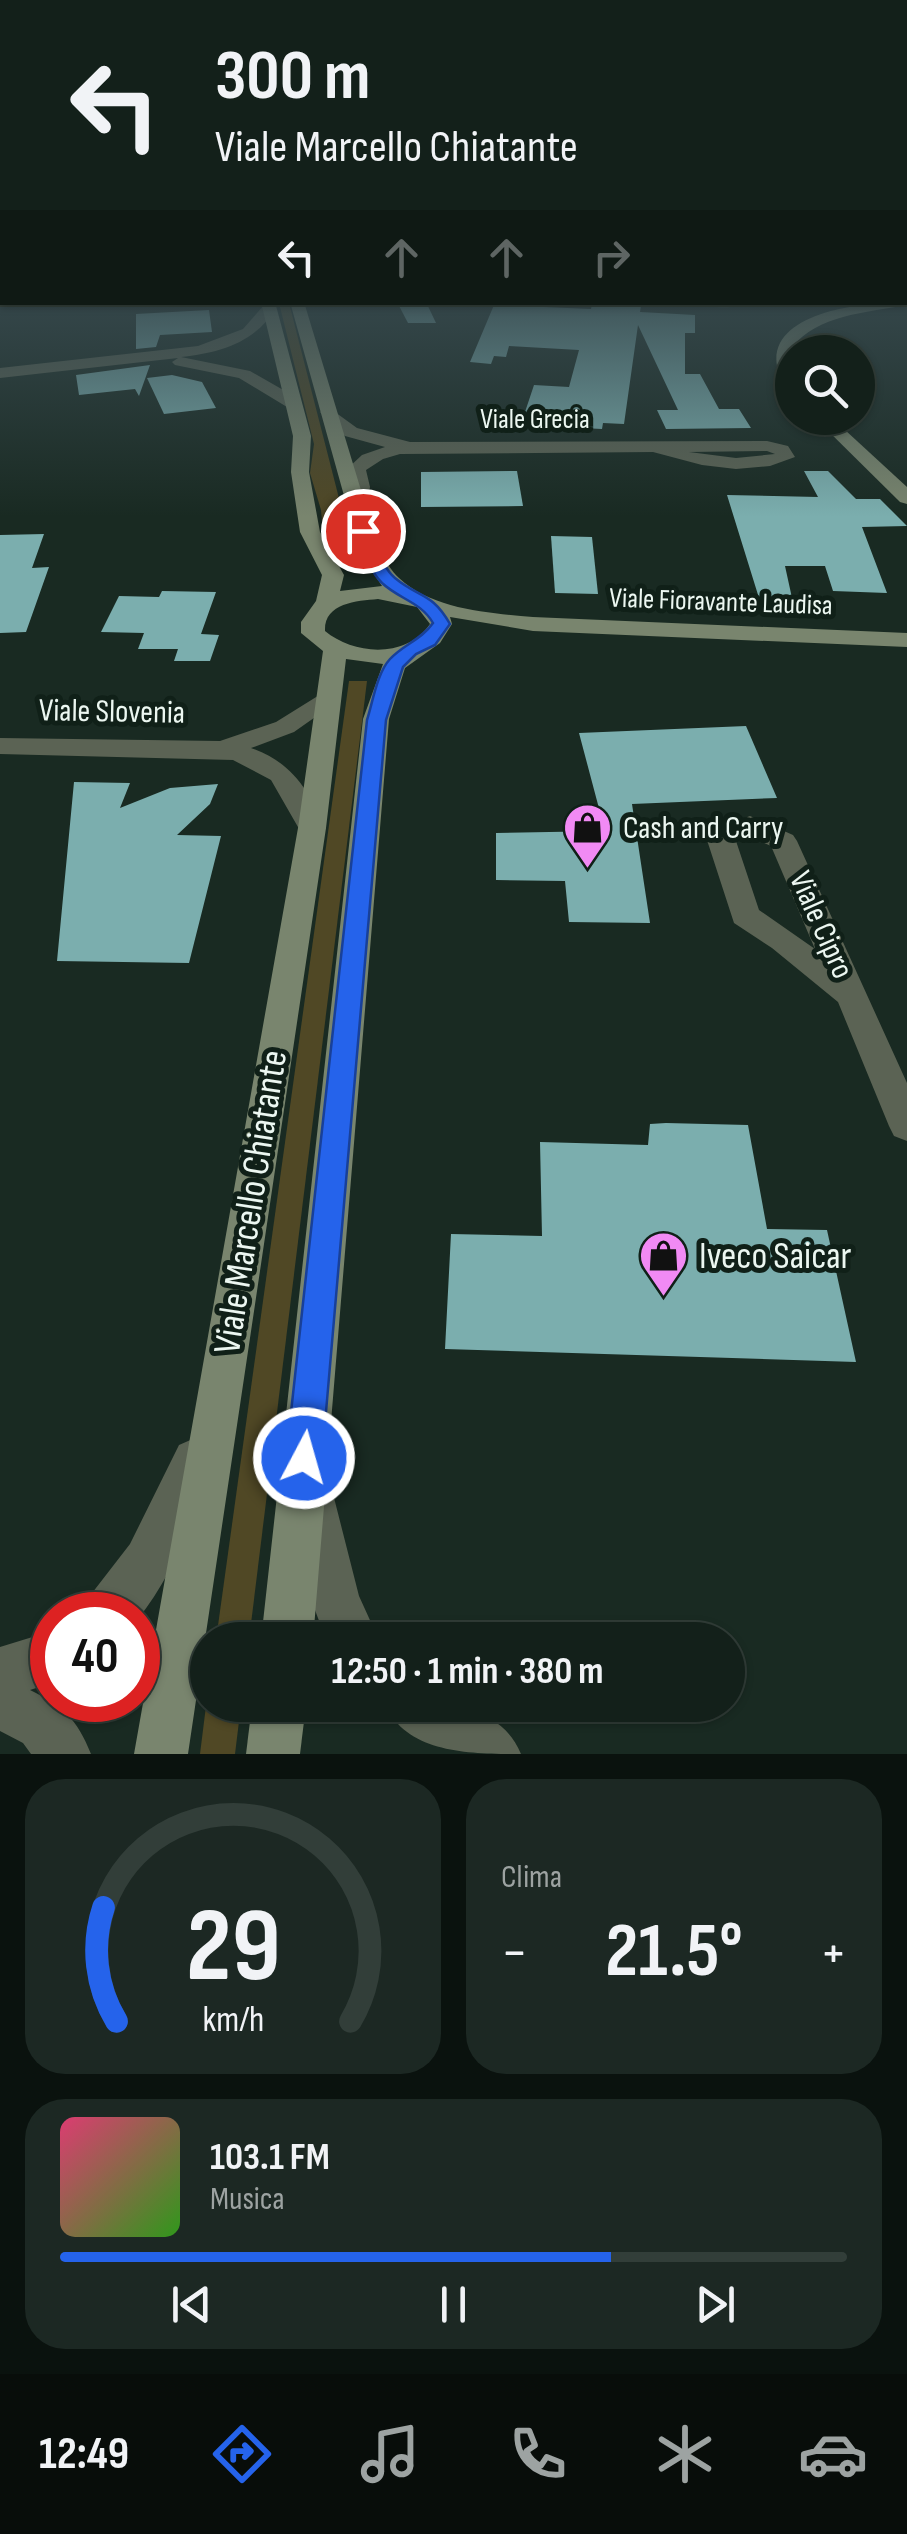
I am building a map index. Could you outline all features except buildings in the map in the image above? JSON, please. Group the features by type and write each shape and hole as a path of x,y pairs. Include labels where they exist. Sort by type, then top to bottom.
{"street":[{"path":"0,374 172,354"},
{"path":"281,354 302,436 300,472 310,532 333,575 326,605"},
{"path":"312,354 356,510 380,570 423,602"},
{"path":"137,360 224,368 262,381 293,402"},
{"name":"Viale Grecia","path":"328,412 350,432 417,447"},
{"path":"841,435 907,498"},
{"name":"Viale Grecia","path":"356,510 360,487 356,469 363,460 395,449 417,447 654,446 768,446 782,450 786,457 772,461 705,462 654,446"},
{"path":"419,646 371,656 335,650 313,633 311,623 326,605 359,594 423,602"},
{"name":"Viale Fioravante Laudisa","path":"423,602 486,619 533,624 907,640"},
{"name":"Viale Marcello Chiatante","path":"289,1622 376,720 394,665 442,624 423,602"},
{"name":"Viale Fioravante Laudisa","path":"419,646 454,632 533,624"},
{"name":"Viale Marcello Chiatante","path":"161,1754 312,828 335,650"},
{"name":"Viale Slovenia","path":"223,749 284,728 329,696"},
{"name":"Viale Slovenia","path":"0,746 223,749 254,756 278,768 291,782 312,828"},
{"name":"Viale Cipro","path":"852,995 783,940 745,916 720,837 750,825 783,841 852,995 907,1126"},
{"path":"129,1592 159,1544 216,1412"},
{"path":"304,1458 335,1600 345,1622"},
{"path":"0,1672 30,1664"},
{"path":"0,1703 42,1724 64,1754"},
{"path":"273,1754 277,1722"},
{"path":"440,1722 494,1754"}],"shaded area":[{"path":"292,354 302,354 342,510 364,569 348,571 323,532 310,473 314,444"},
{"path":"349,681 367,681 251,1622 218,1622"},
{"path":"204,1722 239,1722 235,1754 200,1754"}],"place":[{"name":"Cash and Carry","path":"588,870"},
{"name":"Iveco Saicar","path":"664,1298"}],"route":[{"path":"304,1458 376,720 394,665 410,650 429,642 442,624 432,606 391,583 370,552 363,531"}]}
